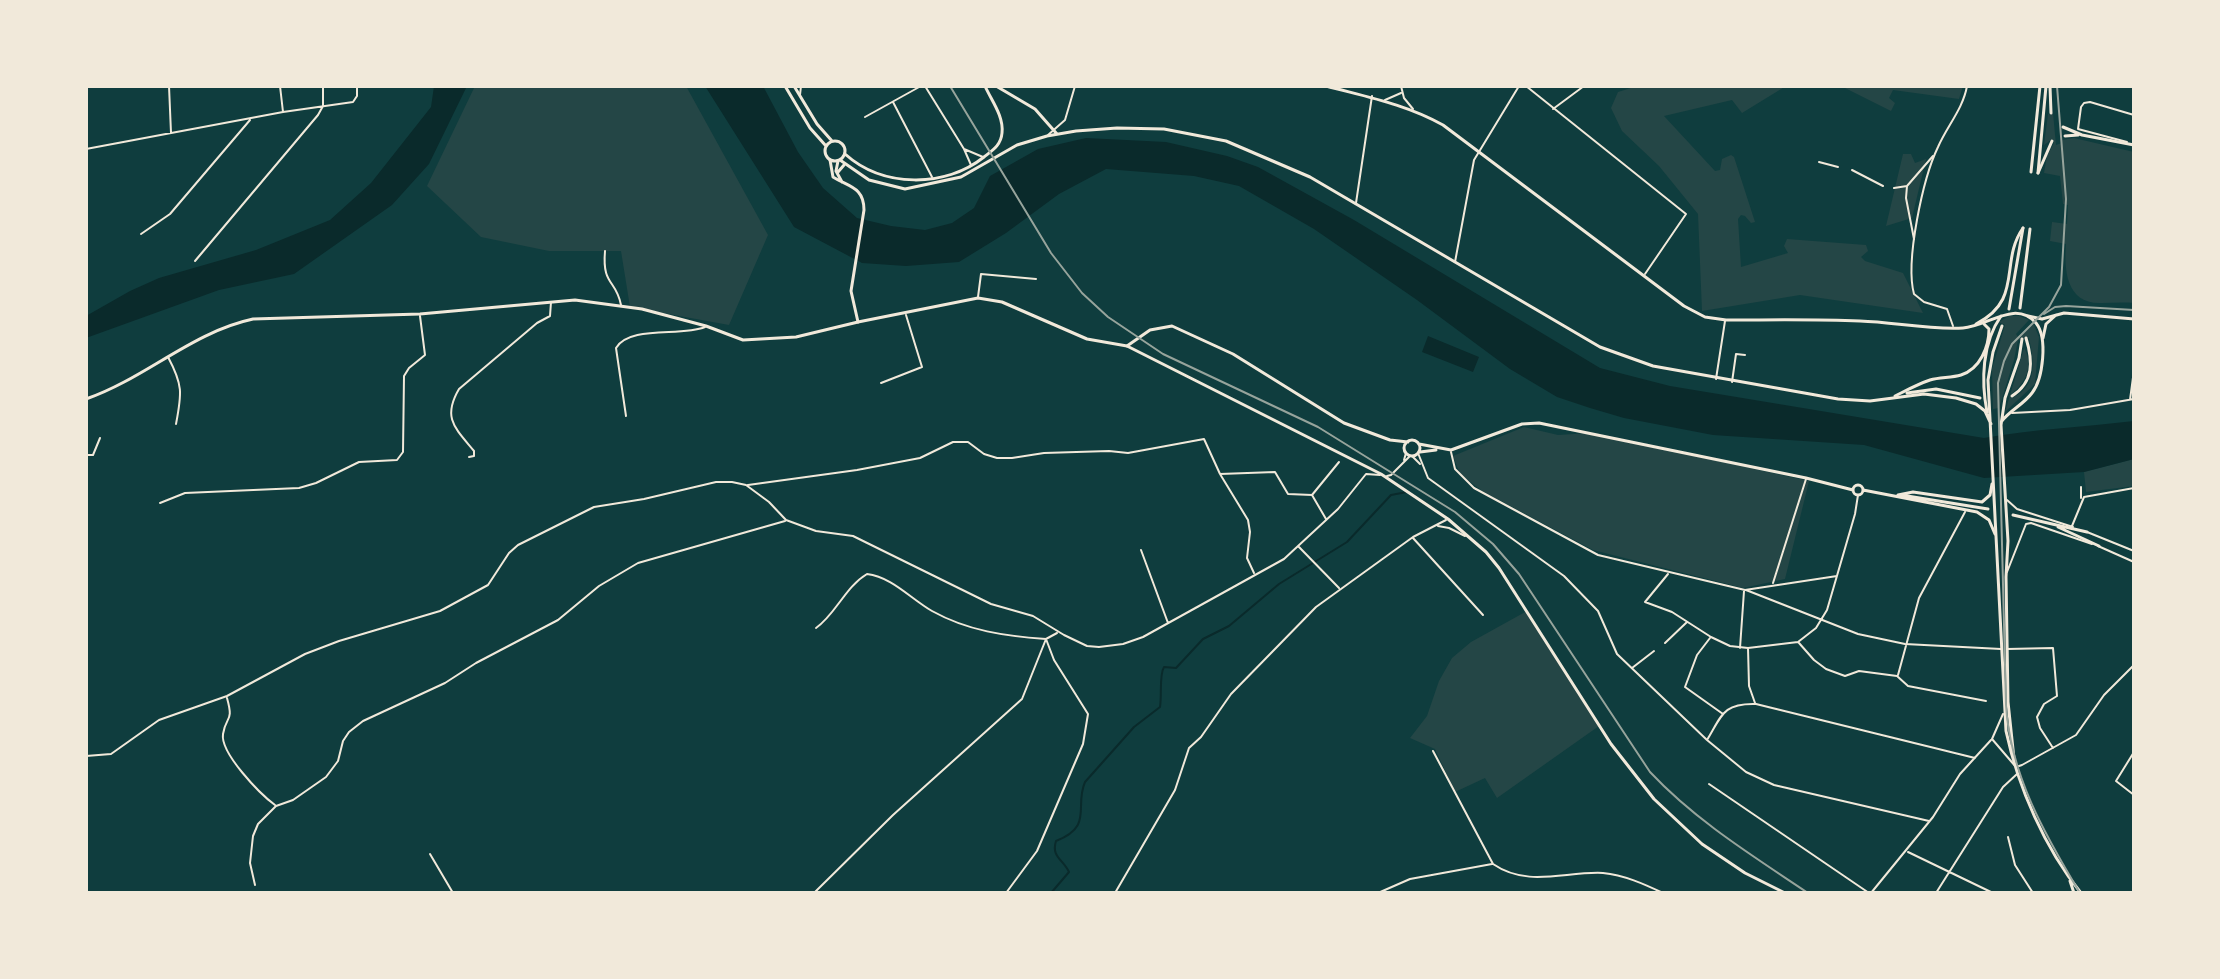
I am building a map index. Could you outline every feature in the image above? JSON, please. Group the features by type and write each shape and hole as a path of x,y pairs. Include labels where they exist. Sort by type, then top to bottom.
{"main road":[{"path":"785,86 810,128 826,146 833,177 861,193 864,210 851,291 858,322"},
{"path":"794,86 817,124 832,141"},
{"path":"826,146 838,141 844,145 845,154 869,171 892,178 933,178 972,167 998,146 1003,131 998,112 985,86"},
{"path":"996,86 1030,105 1056,132"},
{"path":"1326,86 1413,109 1443,125 1694,312 1705,317 1726,320 1860,321 1939,329 1969,328 2012,313 2042,319 2064,313 2134,319"},
{"path":"2031,172 2039,86"},
{"path":"2048,86 2038,173 2052,141"},
{"path":"2048,86 2051,113"},
{"path":"2063,127 2082,135 2132,145"},
{"path":"830,160 839,160 879,184 905,189 961,177 997,155 1056,132 1117,128 1164,129 1204,135 1251,149 1310,177 1606,350 1639,363 1852,401 1870,401 1936,389 1980,398"},
{"path":"2065,136 2082,135"},
{"path":"842,182 838,176 839,160 845,154"},
{"path":"838,176 839,169 844,165"},
{"path":"1969,328 1985,319 2003,302 2016,240 2023,228 2009,309"},
{"path":"2020,308 2030,229"},
{"path":"86,399 135,378 218,331 253,319 420,314 582,300 621,305 706,326 736,338 761,340 796,337 978,298 1002,302 1087,339 1127,346 1344,453 1411,492 1448,519 1499,568 1611,744 1654,799 1702,844 1745,873 1785,893"},
{"path":"2001,422 2036,389 2048,321 2064,313"},
{"path":"2026,315 2038,326 2042,342"},
{"path":"1991,424 1983,378 1988,346 2001,316"},
{"path":"1895,396 1926,381 1961,375 1973,369 1982,357 1989,334 1984,324"},
{"path":"1127,346 1150,330 1172,326 1233,354 1344,423 1390,440 1413,440 1451,450 1522,424 1539,423 1806,478 1853,490 1858,495 1863,490"},
{"path":"2002,326 1989,367 1995,534 2014,759"},
{"path":"2012,396 2025,385 2030,375 2031,362 2024,339 2005,398 2001,422 2007,520 2006,731 2016,768 2074,893"},
{"path":"1973,369 1983,378"},
{"path":"1895,396 1949,396 1976,404 1987,415"},
{"path":"1390,440 1408,454 1440,449"},
{"path":"1408,442 1408,454"},
{"path":"1418,453 1419,444"},
{"path":"1897,495 1913,492 1982,502 1990,495 1994,480"},
{"path":"1853,490 1859,486 1863,490 1988,509"},
{"path":"1897,495 1986,517 1995,534"},
{"path":"2013,515 2087,532"},
{"path":"2055,526 2099,546"},
{"path":"2070,881 2081,893"}],"street":[{"path":"169,86 172,134"},
{"path":"280,86 283,112"},
{"path":"195,261 323,106 323,86"},
{"path":"86,149 356,100 357,86"},
{"path":"800,96 801,86"},
{"path":"865,117 923,86 964,149 972,167"},
{"path":"1056,132 1067,116 1075,86"},
{"path":"1355,92 1356,86"},
{"path":"1401,86 1413,109"},
{"path":"1455,262 1474,160 1519,86"},
{"path":"1526,86 1686,214 1645,275"},
{"path":"1553,110 1584,86"},
{"path":"1894,188 1907,186 1934,155 1963,103 1967,86"},
{"path":"1385,100 1402,92"},
{"path":"1355,204 1372,96"},
{"path":"893,102 933,178"},
{"path":"2132,145 2081,131 2077,124 2084,103 2134,115"},
{"path":"141,234 170,214 252,118"},
{"path":"964,149 984,157"},
{"path":"1934,155 1914,241 1913,291 1924,302 1947,309 1949,320 1956,329"},
{"path":"1819,162 1838,167"},
{"path":"1852,170 1883,186"},
{"path":"1907,186 1914,241"},
{"path":"605,251 605,275 618,294 621,305"},
{"path":"978,298 981,274 1036,279"},
{"path":"469,457 474,456 474,451 451,419 453,399 470,379 537,323 550,316 551,302"},
{"path":"881,383 922,367 910,336 906,313"},
{"path":"160,503 185,493 299,488 359,462 397,460 403,452 404,376 425,355 420,314"},
{"path":"1716,379 1726,320"},
{"path":"1939,329 1949,320"},
{"path":"626,416 616,348 618,344 630,337 694,331 706,326"},
{"path":"1732,382 1736,354 1745,355"},
{"path":"168,357 179,377 182,392 176,424"},
{"path":"2006,415 2132,400 2134,370"},
{"path":"86,459 86,454 93,455 100,438"},
{"path":"86,756 111,754 147,726 227,696 305,654 440,611 488,585 518,545 594,507 716,482 746,485 857,470 920,458 953,442 968,442 984,454 1012,458 1057,452 1128,453 1204,439 1220,474 1248,520 1247,558 1255,574"},
{"path":"1451,450 1455,469 1463,480 1589,552 1745,590 1858,634 1905,644 2053,648 2057,696 2044,704 2037,717 2054,750"},
{"path":"1418,453 1428,478 1564,576 1583,594 1598,611 1617,654 1707,740 1746,772 1774,785 1929,821"},
{"path":"746,485 786,520 816,531 853,536 991,604 1047,622 1059,632 1087,646 1099,647 1123,644 1168,624 1284,559 1326,520 1366,474 1391,475 1408,454 1421,464"},
{"path":"1312,495 1339,462"},
{"path":"1220,474 1277,472 1288,494 1312,495"},
{"path":"1773,584 1806,478"},
{"path":"2070,526 2074,523 2081,500 2081,487"},
{"path":"2081,500 2085,496 2134,488"},
{"path":"1312,495 1326,520"},
{"path":"1669,573 1645,602 1672,612 1711,637 1740,648 1798,642 1807,637 1822,619 1837,576 1858,495"},
{"path":"2005,495 2013,508 2132,550 2124,558"},
{"path":"1897,676 1919,598 1966,510"},
{"path":"1115,893 1175,790 1189,748 1201,737 1231,694 1316,607 1413,537 1448,519"},
{"path":"255,885 250,863 253,836 258,824 276,806 293,800 326,777 338,761 343,741 363,721 445,683 558,620 599,586 638,563 786,520"},
{"path":"2006,577 2026,524 2031,523 2099,546 2134,562"},
{"path":"1432,527 1449,528 1468,537"},
{"path":"1413,537 1483,615"},
{"path":"1298,546 1340,589"},
{"path":"2124,558 2125,547"},
{"path":"1141,550 1168,624"},
{"path":"816,628 867,574 888,582 931,611 994,635 1046,639 1059,632"},
{"path":"1745,590 1837,576"},
{"path":"1740,648 1745,590"},
{"path":"1665,643 1688,621"},
{"path":"1711,637 1697,655 1685,687 1723,714"},
{"path":"814,893 893,815 1022,699 1046,639"},
{"path":"1006,893 1037,851 1088,726 1088,714 1054,660 1046,639"},
{"path":"1798,642 1814,660 1845,676 1859,671 1897,676 1908,686 1986,701"},
{"path":"1748,648 1750,694 1756,704"},
{"path":"1631,669 1654,651"},
{"path":"2016,768 2054,750 2076,735 2104,695 2134,665"},
{"path":"227,696 231,718 223,732 224,746 242,771 276,806"},
{"path":"1707,740 1723,714 1733,705 1756,704 1975,758"},
{"path":"1709,784 1870,893 1929,821 1960,774 1992,739 2005,710"},
{"path":"1936,893 2003,787 2017,773 1992,739"},
{"path":"1433,751 1493,864"},
{"path":"2134,752 2116,781 2134,795"},
{"path":"2008,837 2015,865 2033,893"},
{"path":"1906,851 1993,893"},
{"path":"430,854 453,893"},
{"path":"1378,893 1410,879 1493,864 1539,879 1603,873 1663,893"},
{"path":"1644,893 1648,886"}],"shaded area":[{"path":"434,86 467,86 429,164 392,205 294,274 219,290 86,338 86,316 130,291 159,278 256,250 330,220 371,183 431,107"},
{"path":"475,86 686,86 768,235 729,325 630,307 621,251 549,251 481,237 427,186"},
{"path":"705,86 763,86 798,152 823,188 857,218 925,230 952,223 974,208 990,176 1038,149 1086,138 1166,142 1227,156 1258,167 1354,220 1600,368 1670,386 1984,438 2134,421 2134,459 2084,472 1984,478 1864,445 1713,435 1624,418 1590,408 1557,397 1510,369 1314,229 1239,186 1194,176 1106,169 1059,194 1006,233 959,262 906,266 862,263 794,227"},
{"path":"1637,86 1786,86 1742,113 1732,100 1664,116 1715,171 1720,170 1722,159 1731,155 1734,157 1755,222 1751,223 1741,215 1738,219 1741,267 1788,253 1784,246 1787,239 1866,245 1868,251 1861,257 1903,273 1923,313 1800,295 1702,311 1698,214 1659,166 1622,131 1611,108 1618,92"},
{"path":"1841,86 1963,86 1959,99 1893,90 1889,98 1895,103 1891,111"},
{"path":"2053,113 2056,145 2062,140 2074,138 2134,152 2134,303 2089,302 2080,298 2074,292 2067,274 2066,244 2050,241 2052,222 2067,224 2068,205 2063,204 2060,176 2044,173 2047,156 2054,143 2051,140 2044,145 2048,114"},
{"path":"1903,154 1911,154 1915,163 1926,159 1912,218 1886,226"},
{"path":"2009,316 2029,320 2016,334 2018,337 2033,323 2039,337 2035,384 2005,412 2024,348 2028,361 2027,373 2021,385 2011,394 2012,398 2026,387 2033,364 2029,338 2018,340 1999,408 1993,409 1992,369 2005,325 1999,322"},
{"path":"1428,336 1479,357 1473,372 1422,352"},
{"path":"1524,427 1558,435 1590,433 1809,481 1785,579 1743,588 1593,550 1482,491 1460,474 1453,456"},
{"path":"2134,459 2134,486 2086,492 2084,472"},
{"path":"1527,611 1599,726 1497,798 1485,778 1455,792 1435,749 1410,738 1427,716 1439,681 1452,658 1471,642"}],"waterway":[{"path":"1051,893 1069,872 1056,854 1055,846 1056,841 1068,835 1079,822 1085,782 1134,727 1160,707 1164,667 1176,668 1203,639 1229,626 1279,584 1347,542 1391,495 1407,492"}],"tram line":[{"path":"2057,86 2066,199 2061,285 2049,307 2012,344 1998,383 2006,705 2014,755 2031,803 2080,893"},
{"path":"2044,314 2055,307 2066,306 2134,310"}],"railway":[{"path":"950,86 1051,253 1082,293 1108,317 1163,354 1318,427 1455,512 1493,544 1519,574 1650,772 1706,822 1808,893"}]}
